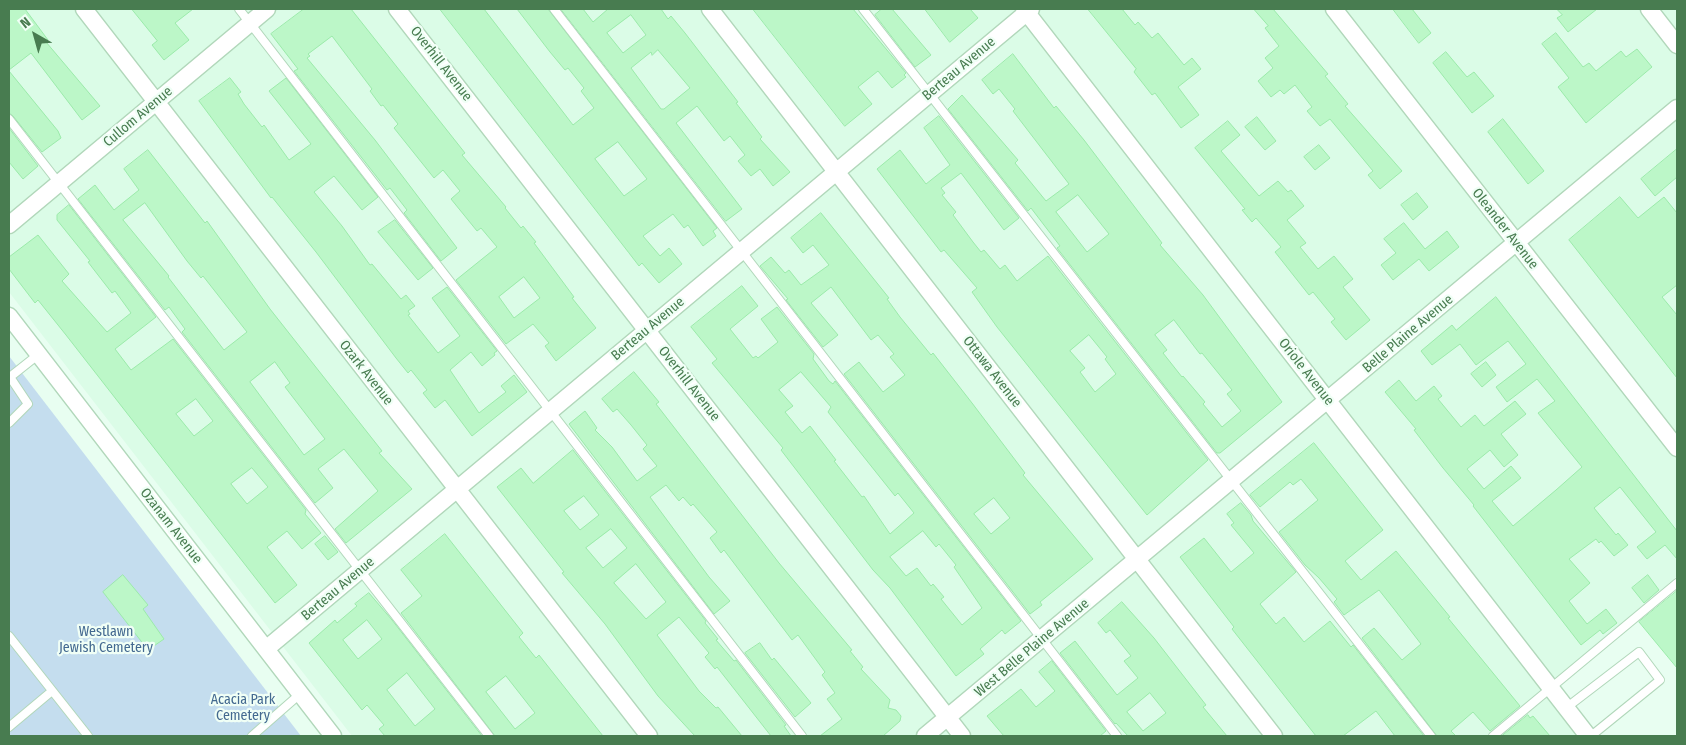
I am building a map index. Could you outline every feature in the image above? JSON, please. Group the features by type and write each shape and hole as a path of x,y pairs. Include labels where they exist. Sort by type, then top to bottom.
{"street":[{"name":"Ozark Avenue","path":"84,9 649,736"},
{"name":"Cullom Avenue","path":"9,225 267,9"},
{"name":"Overhill Avenue","path":"397,9 962,736"},
{"name":"Ottawa Avenue","path":"710,9 1274,736"},
{"name":"Oleander Avenue","path":"1334,9 1677,448"},
{"path":"1649,9 1677,45"},
{"name":"Berteau Avenue","path":"266,649 1027,10"},
{"name":"Oriole Avenue","path":"1027,10 1587,736"},
{"name":"Belle Plaine Avenue","path":"1138,560 1677,108"},
{"name":"Ozanam Avenue","path":"11,325 38,354 333,736"},
{"name":"West Belle Plaine Avenue","path":"926,736 1138,560"}],"lane":[{"path":"239,9 802,736"},
{"path":"554,9 1117,736"},
{"path":"863,9 1430,736"},
{"path":"9,120 489,736"},
{"path":"9,423 28,404 10,377 38,354"},
{"path":"1493,736 1677,583"},
{"path":"9,636 88,736"},
{"path":"1566,708 1639,652 1660,680 1587,736"},
{"path":"9,727 52,691"},
{"path":"252,736 300,694"}],"shaded area":[{"path":"9,9 1677,9 1677,576 1546,689 1583,736 352,736 9,292"}],"green space":[{"name":"Westlawn Jewish Cemetery","path":"9,356 301,736 9,736"}],"building":[{"path":"9,9 25,9 48,40 46,42 100,106 82,120 31,53 9,70"},
{"path":"132,9 193,9 175,23 189,40 164,60 152,45 157,41"},
{"path":"304,9 351,9 465,153 462,155 506,207 521,228 523,226 536,242 534,243 574,297 572,298 596,328 556,361 545,346 549,343 533,324 506,344 456,280 497,247 481,228 477,231 451,199 460,191 443,170 434,178 394,128 398,124 383,105 381,106 370,91 372,89 332,36 308,54 310,56 307,58 375,140 457,248 441,261 404,213 407,210 390,188 387,190 294,71 298,69 271,34","holes":["524,277 540,298 514,318 499,297"]},
{"path":"440,9 484,9 573,125 594,108 581,91 584,88 568,68 565,70 517,9 548,9 717,228 713,231 716,236 703,246 688,225 684,228 673,214 643,236 660,256 669,248 682,264 659,283 642,263 639,266","holes":["618,142 647,179 624,196 595,159"]},
{"path":"561,9 583,9 593,22 608,9 661,9 668,19 671,16 685,33 738,102 736,103 762,137 760,139 790,172 773,186 760,169 751,176 738,161 745,155 730,136 724,141 697,106 676,123 742,209 726,221","holes":["631,15 646,35 623,53 607,33","658,50 690,88 664,109 661,109 631,68 651,52 652,55"]},
{"path":"753,9 853,9 906,73 904,75 906,77 892,88 878,71 858,87 872,104 845,126"},
{"path":"882,9 892,9 931,55 915,67 875,15"},
{"path":"925,9 970,9 978,18 950,42"},
{"path":"1088,9 1122,9 1135,25 1138,22 1152,38 1158,33 1184,65 1192,58 1201,69 1178,87 1199,115 1181,128 1155,93 1152,95 1134,72 1136,69"},
{"path":"1254,9 1273,9 1328,74 1325,76 1348,104 1345,106 1402,171 1380,189 1368,175 1373,171 1330,119 1320,126 1307,111 1312,107 1295,85 1284,94 1280,90 1271,97 1258,81 1273,68 1265,58 1279,46 1265,28 1268,26"},
{"path":"1393,9 1412,9 1431,33 1419,43"},
{"path":"1557,9 1597,9 1568,32 1557,18 1562,15"},
{"path":"1556,33 1583,67 1589,63 1596,71 1621,51 1626,57 1637,49 1652,67 1586,123 1558,87 1569,78 1542,44"},
{"path":"1446,52 1467,77 1474,72 1494,96 1472,113 1433,63"},
{"path":"1013,54 1054,108 1056,106 1084,140 1162,243 1160,245 1203,295 1282,402 1220,453 1217,453 1057,248 1060,246 1031,208 1028,211 948,109 962,95 1018,160 1015,163 1046,201 1069,184 1013,111 1015,109 999,89 993,94 982,80","holes":["1078,195 1109,234 1087,252 1056,212","1174,320 1200,354 1202,353 1232,390 1227,394 1241,411 1222,427 1203,404 1205,402 1163,353 1167,350 1155,335"]},
{"path":"9,71 58,131 61,138 42,152 9,113"},
{"path":"230,78 241,92 238,94 244,104 262,127 264,125 289,160 311,144 269,91 286,78 378,197 362,210 334,176 314,192 342,226 370,265 372,264 401,299 406,295 415,306 408,311 410,314 408,315 438,353 460,336 432,298 447,287 497,351 482,366 471,352 450,370 479,413 506,392 501,386 514,375 527,392 472,436 445,400 435,408 423,393 427,390 411,370 408,373 396,358 316,252 271,198 199,101"},
{"path":"939,116 1019,218 1004,230 961,173 941,188 945,193 942,195 956,212 953,215 981,252 984,250 1000,269 1005,265 1017,281 1048,256 1208,460 1147,515 997,327 972,292 977,288 944,250 941,252 877,169 900,150 926,184 950,165 924,128","holes":["1089,335 1107,357 1105,359 1116,374 1095,392 1080,372 1085,368 1070,351"]},
{"path":"1257,117 1276,141 1265,150 1245,127"},
{"path":"1503,119 1544,171 1528,184 1488,132"},
{"path":"1228,121 1240,135 1221,151 1259,196 1278,181 1288,192 1291,190 1304,206 1287,220 1306,243 1300,247 1318,269 1334,256 1353,279 1343,287 1370,320 1346,340 1331,322 1335,319 1313,292 1309,295 1275,252 1281,247 1256,218 1252,222 1242,210 1245,209 1195,148"},
{"path":"9,128 38,166 23,179 9,162"},
{"path":"1319,145 1330,158 1315,170 1304,157"},
{"path":"1677,149 1677,177 1655,196 1641,179"},
{"path":"148,150 205,223 207,221 270,309 382,451 379,453 412,489 346,543 335,529 378,491 344,449 318,469 333,488 315,503 182,332 185,329 169,307 165,310 78,199 95,185 114,210 139,190 124,169","holes":["145,203 187,261 201,278 203,276 247,332 224,350 169,276 123,220","275,362 290,383 285,387 325,439 304,455 250,382"]},
{"path":"1417,193 1428,207 1413,220 1401,205"},
{"path":"1620,197 1638,218 1664,197 1677,213 1677,285 1662,297 1677,315 1677,378 1569,240"},
{"path":"69,205 156,317 115,349 131,370 173,339 306,510 305,514 321,533 302,549 287,531 267,547 297,585 275,603 66,335 38,300 35,303 9,269 9,257 38,235 69,274 62,281 107,332 131,313 115,291 112,293 88,262 90,261 57,220 57,215","holes":["196,399 213,421 194,436 176,414","252,468 268,487 247,504 231,484"]},
{"path":"821,213 889,298 887,299 900,317 931,355 933,353 972,403 1025,473 1023,475 1093,559 1040,602 1042,605 1030,614 844,374 859,362 883,392 905,375 890,357 894,354 878,335 871,340 831,287 811,303 838,335 823,347 786,300 788,299 760,266 771,257 785,273 789,270 801,285 829,265 813,245 803,253 791,238","holes":["994,498 1010,518 991,534 974,514"]},
{"path":"395,220 433,268 418,280 378,232"},
{"path":"1404,223 1425,249 1447,231 1459,247 1429,271 1419,259 1393,280 1381,265 1396,253 1384,239"},
{"path":"742,286 758,306 730,329 753,358 756,356 758,358 778,342 761,319 777,307 814,354 813,359 829,381 833,384 835,381 1021,621 1005,634 1002,630 980,649 984,654 956,676 890,588 873,570 781,450 783,448 712,363 717,359 691,327","holes":["801,372 831,407 828,412 895,496 898,493 914,513 890,534 864,496 862,497 834,461 836,460 810,426 802,433 785,412 793,406 779,390","923,531 936,547 939,544 956,565 954,567 982,608 962,625 941,599 944,597 933,584 931,586 917,568 906,576 890,557"]},
{"path":"1496,297 1677,531 1677,559 1665,545 1647,559 1637,547 1656,532 1620,487 1594,508 1616,535 1618,533 1628,545 1614,556 1601,541 1599,543 1596,539 1569,559 1590,583 1569,601 1587,624 1606,609 1617,623 1603,634 1600,630 1581,645 1414,430 1416,429 1385,392 1399,380 1416,401 1434,386 1442,396 1438,399 1461,427 1475,415 1484,426 1515,401 1526,414 1501,434 1518,455 1504,467 1490,450 1467,469 1484,489 1511,466 1521,478 1492,501 1513,526 1556,490 1582,467 1538,413 1555,401 1537,379 1507,402 1496,387 1526,364 1508,341 1476,365 1460,344 1432,365 1421,351 1452,325 1456,330"},
{"path":"1486,362 1496,375 1482,387 1471,374"},
{"path":"634,372 659,402 656,404 779,563 852,650 850,651 863,667 861,669 890,700 888,708 896,710 901,716 900,721 883,736 820,736 842,719 827,699 835,693 822,675 825,672 798,635 792,640 724,550 721,553 710,538 717,532 693,504 691,506 683,497 679,501 666,485 650,497 709,577 730,601 714,614 569,424 585,411 597,428 595,430 612,447 637,481 657,466 643,449 647,445 631,425 617,409 613,412 602,399"},
{"path":"1314,443 1383,530 1345,561 1361,580 1396,551 1520,706 1490,731 1473,712 1451,731 1456,736 1437,736 1362,638 1374,628 1402,660 1421,644 1394,609 1379,590 1344,615 1334,602 1337,599 1305,565 1279,532 1318,500 1301,479 1293,485 1290,482 1260,507 1250,495"},
{"path":"573,450 706,621 705,623 718,639 716,640 734,661 736,660 786,725 784,726 791,736 771,736 717,667 715,669 705,657 709,653 679,617 657,635 699,691 716,708 718,707 742,736 695,736 658,696 605,624 562,573 564,572 497,487 521,468 533,483","holes":["584,496 599,515 580,530 564,511","611,529 627,548 603,568 586,548","636,564 666,602 646,619 614,583"]},
{"path":"1241,503 1251,515 1253,521 1296,572 1260,604 1276,624 1284,617 1304,642 1330,621 1351,647 1353,645 1424,736 1395,736 1376,711 1343,736 1316,736 1232,629 1234,627 1180,557 1204,538 1231,572 1254,553 1231,525 1234,523 1227,514"},
{"path":"445,534 523,633 519,637 536,658 539,655 603,736 495,736 401,613 422,596 401,570","holes":["506,676 535,713 515,729 486,692"]},
{"path":"325,536 338,552 328,560 315,544"},
{"path":"123,575 148,605 143,609 164,639 148,650 103,592"},
{"path":"1648,575 1659,590 1644,603 1632,588"},
{"path":"1677,591 1677,668 1639,622"},
{"path":"369,593 482,736 385,736 379,729 384,725 367,705 362,710 309,643 335,620 337,623 357,606 355,604","holes":["367,620 382,639 358,659 343,640","407,673 435,709 415,726 387,690"]},
{"path":"1122,602 1154,638 1206,705 1203,707 1227,736 1128,736 1115,724 1060,653 1075,641 1117,695 1138,678 1124,661 1131,656 1110,630 1106,633 1098,623","holes":["1150,693 1166,713 1143,731 1127,712"]},
{"path":"760,643 772,660 774,658 811,703 795,717 745,653"},
{"path":"1052,661 1106,731 1100,736 1004,736 987,716 1021,689 1036,707 1055,691 1039,672"},
{"path":"1528,715 1530,718 1533,716 1550,736 1502,736"}],"park label":[{"name":"Acacia Park Cemetery","path":"243,708"}]}
